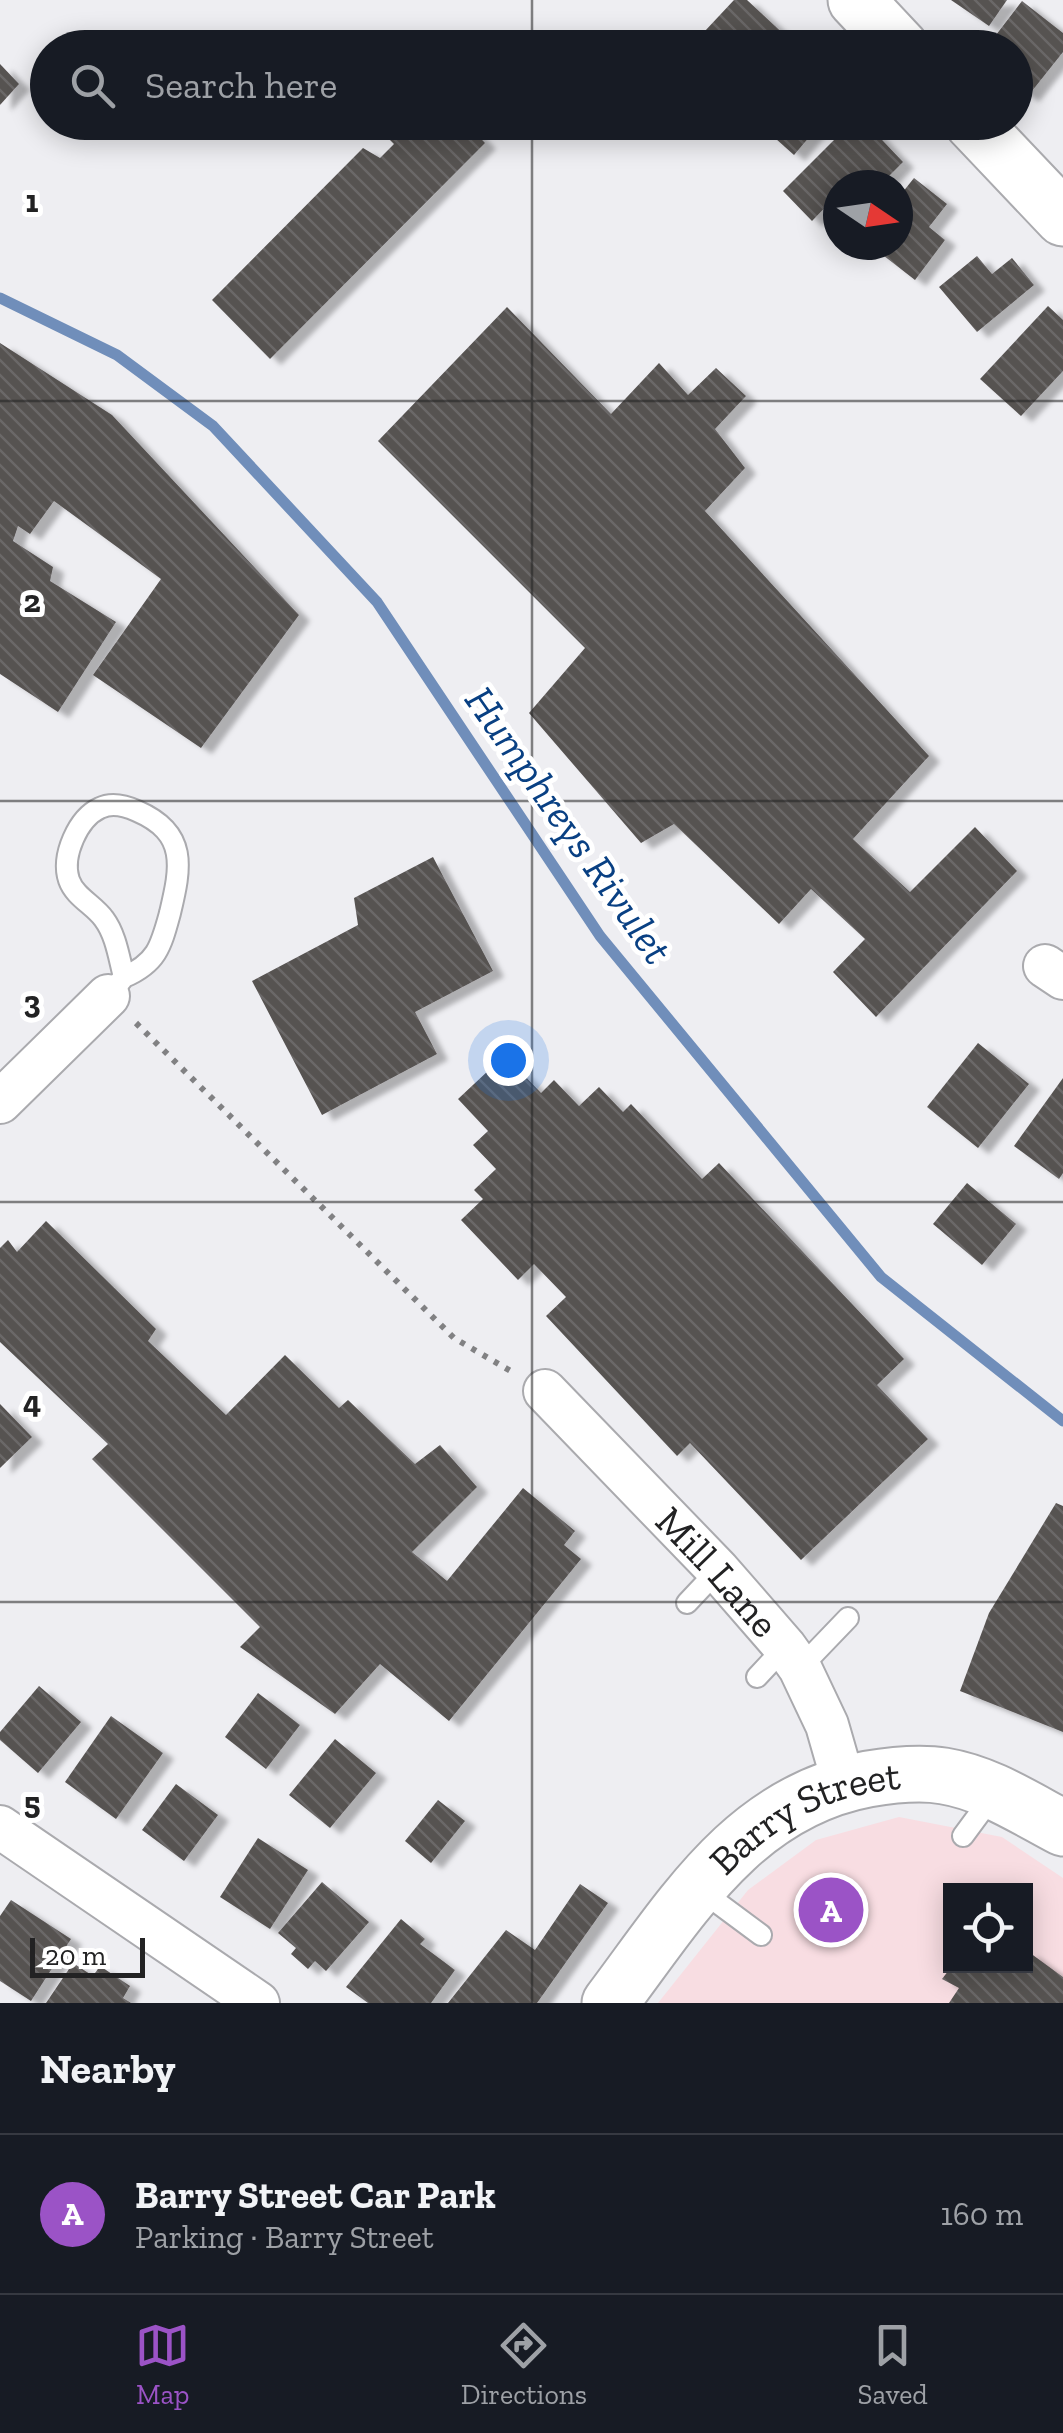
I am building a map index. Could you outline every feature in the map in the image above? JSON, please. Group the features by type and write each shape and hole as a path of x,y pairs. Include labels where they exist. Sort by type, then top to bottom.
{"street":[{"path":"856,0 884,30"},
{"path":"989,140 1063,218"},
{"path":"0,1102 116,986"},
{"name":"Mill Lane","path":"546,1391 718,1570 781,1664 828,1725 844,1784"},
{"name":"Barry Street","path":"610,2003 697,1888 739,1842 790,1805 844,1784 882,1777 944,1776 995,1792 1063,1828"},
{"path":"0,1827 258,2003"}],"lane":[{"path":"110,804 139,812 160,824 172,835 179,866 164,937 154,957 116,986 106,921 77,894 67,865 72,841 84,823 97,808 110,804"},
{"path":"687,1603 718,1570"},
{"path":"781,1664 848,1618"},
{"path":"963,1836 995,1792"},
{"path":"697,1888 761,1935"}],"path":[{"path":"116,986 454,1338 546,1391"}],"shaded area":[{"path":"899,1817 1002,1837 1063,1878 1063,2003 658,2003 748,1890 816,1840"}],"building":[{"path":"734,0 747,0 779,30 706,30"},
{"path":"951,0 1007,0 989,26"},
{"path":"1022,1 1063,33 1063,52 1033,90 1033,30 1000,30"},
{"path":"0,64 19,84 0,105"},
{"path":"390,140 485,143 270,359 212,300 363,148 380,158 394,144"},
{"path":"777,140 807,140 794,155"},
{"path":"834,140 882,140 903,162 895,170 823,170 823,210 812,221 783,191"},
{"path":"913,179 947,204 929,227 945,240 915,280 889,260 913,260"},
{"path":"977,256 992,274 1012,258 1034,285 977,332 939,287"},
{"path":"1048,306 1063,320 1063,371 1021,416 980,379"},
{"path":"507,307 611,414 659,363 688,395 716,368 746,396 715,429 745,468 705,511 929,756 853,839 910,892 975,827 1017,871 876,1017 833,972 865,939 811,889 779,924 674,824 641,843 529,713 585,648 378,441"},
{"path":"0,343 112,415 299,615 201,748 93,675 161,579 54,501 30,534 18,526 13,541 53,567 50,581 116,622 58,712 0,674"},
{"path":"433,857 493,971 415,1012 437,1054 322,1115 252,981 358,925 354,898"},
{"path":"978,1043 1029,1084 978,1148 927,1107"},
{"path":"505,1055 541,1093 554,1080 579,1106 599,1087 623,1112 631,1104 702,1179 719,1163 904,1359 877,1385 928,1439 801,1560 690,1443 677,1456 546,1316 566,1297 534,1264 518,1280 461,1220 483,1199 474,1190 496,1169 473,1145 488,1131 458,1099"},
{"path":"1063,1078 1063,1173 1059,1179 1014,1146"},
{"path":"967,1183 1016,1224 982,1265 933,1224"},
{"path":"46,1221 156,1329 148,1341 226,1415 285,1355 339,1408 348,1400 415,1464 440,1445 477,1487 412,1552 447,1581 523,1488 575,1531 564,1545 581,1559 449,1721 380,1664 335,1714 240,1647 260,1627 92,1459 108,1444 0,1342 0,1248 8,1240 17,1252"},
{"path":"0,1404 32,1437 0,1468"},
{"path":"1056,1503 1063,1506 1063,1732 960,1691 989,1613"},
{"path":"39,1686 81,1722 38,1773 0,1740 0,1732"},
{"path":"258,1693 300,1725 266,1769 225,1737"},
{"path":"111,1716 163,1753 116,1819 65,1782"},
{"path":"335,1739 376,1773 330,1828 289,1795"},
{"path":"176,1784 218,1815 184,1861 142,1830"},
{"path":"438,1800 465,1821 431,1863 405,1841"},
{"path":"258,1838 308,1870 270,1929 220,1897"},
{"path":"322,1882 369,1922 326,1971 315,1961 308,1969 291,1954 296,1948 278,1933"},
{"path":"580,1884 608,1903 537,2003 448,2003 506,1930 535,1950"},
{"path":"11,1900 71,1939 31,2001 0,1981 0,1916"},
{"path":"401,1919 425,1939 420,1944 455,1970 431,2003 368,2003 346,1987"},
{"path":"1033,1955 1063,1977 1063,2003 949,2003 959,1988 942,1979 947,1973 1033,1973"},
{"path":"73,1963 93,1976 100,1966 130,1986 123,1998 131,2003 46,2003"}],"waterway":[{"name":"Humphreys Rivulet","path":"0,298 117,355 213,426 377,602 600,936 881,1277 1063,1421"}],"place":[{"name":"Barry Street Car Park","path":"831,1910"}]}
